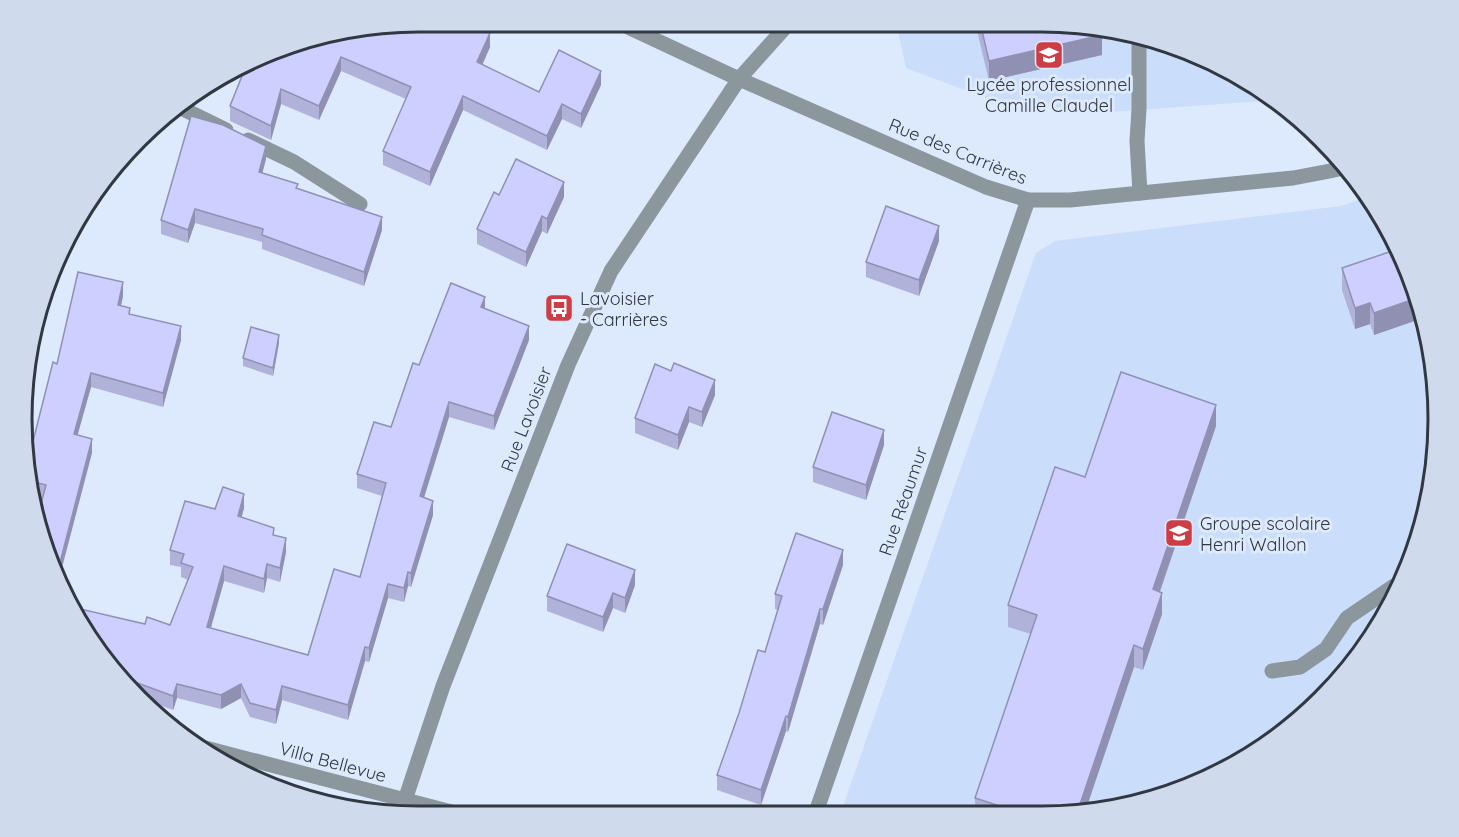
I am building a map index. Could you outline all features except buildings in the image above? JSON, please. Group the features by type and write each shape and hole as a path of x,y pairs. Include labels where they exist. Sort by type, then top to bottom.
{"street":[{"name":"Rue des Carrières","path":"639,32 739,79 986,187 1028,200 1070,200 1293,178 1336,169"},
{"name":"Rue Lavoisier","path":"405,805 443,686 568,365 611,271 739,79 780,32"},
{"path":"1139,45 1137,141 1140,193"},
{"path":"185,110 294,162 360,204"},
{"name":"Rue Réaumur","path":"818,806 1028,200"},
{"path":"1272,671 1300,667 1326,649 1347,618 1388,590"},
{"name":"Villa Bellevue","path":"226,755 394,805"}],"shaded area":[{"name":"Lycée professionnel Camille Claudel","path":"898,32 1066,32 1116,39 1165,52 1212,71 1262,101 1109,112 997,102 906,68"},
{"name":"Groupe scolaire Henri Wallon","path":"1360,200 1388,247 1398,270 1420,343 1428,418 1420,494 1407,543 1388,590 1348,654 1314,692 1276,726 1212,766 1165,785 1116,798 1066,805 843,806 1036,253 1055,241 1341,206"}],"place":[{"name":"Lycée professionnel Camille Claudel","path":"1049,55"},
{"name":"Lavoisier - Carrières","path":"559,308"},
{"name":"Groupe scolaire Henri Wallon","path":"1179,533"}]}
